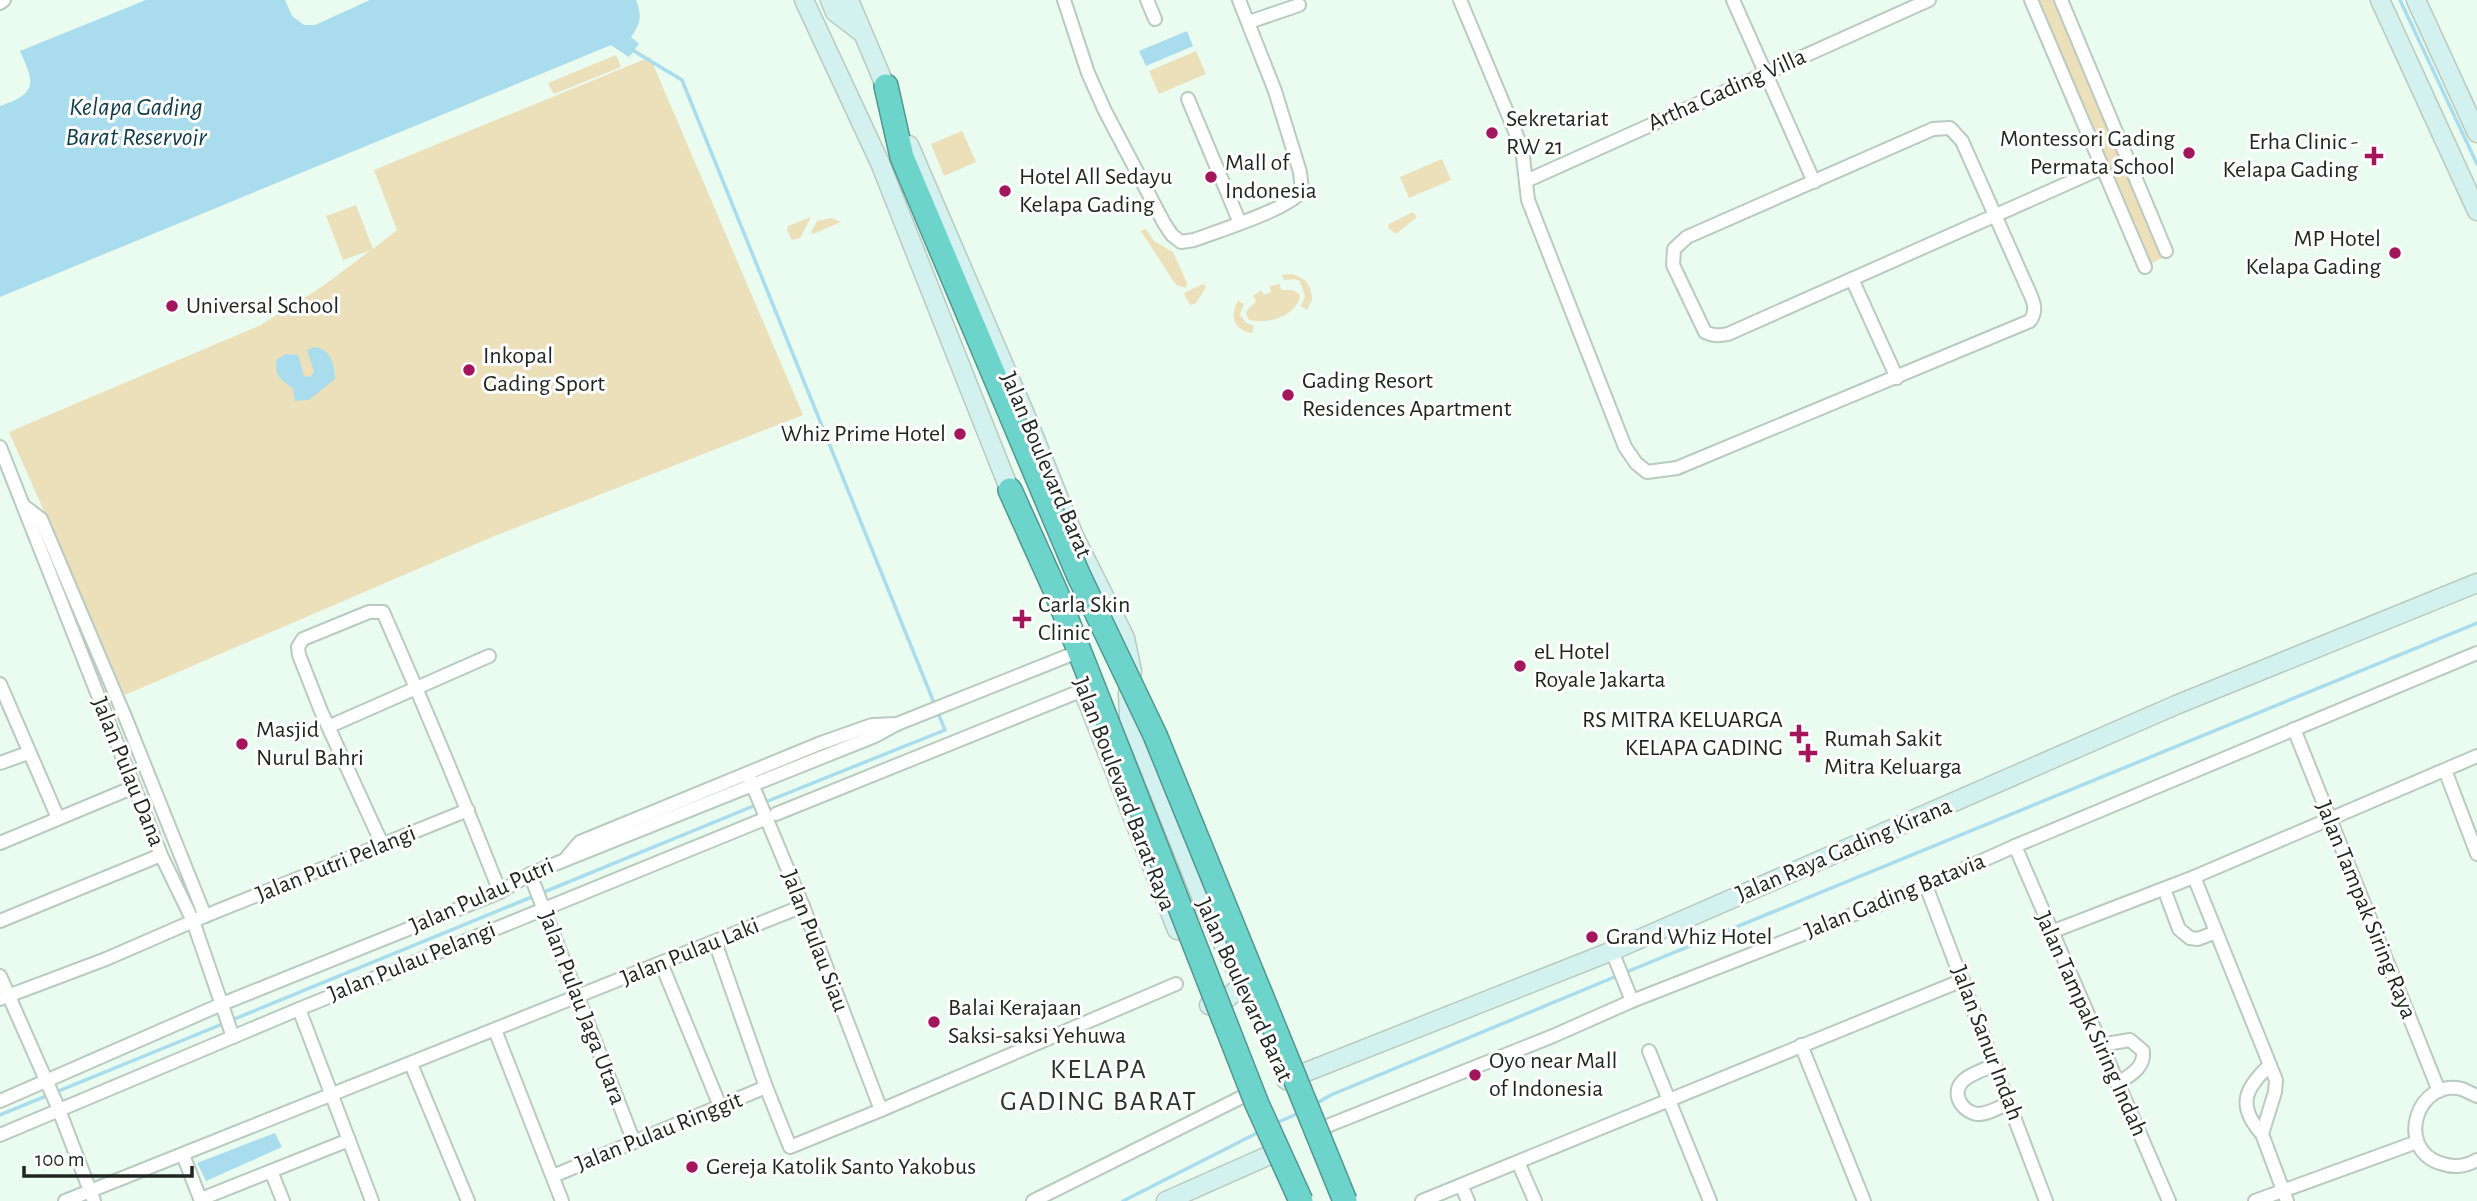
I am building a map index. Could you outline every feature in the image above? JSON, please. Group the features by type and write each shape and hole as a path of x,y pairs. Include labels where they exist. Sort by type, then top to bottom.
{"highway":[{"path":"886,86 902,157 1078,574 1155,735 1345,1201"},
{"path":"1010,490 1056,592 1257,1104 1301,1201"}],"main road":[{"path":"804,0 869,138"},
{"path":"817,0 864,106 869,138"},
{"path":"830,0 835,12 863,33"},
{"name":"Jalan Boulevard Barat","path":"849,0 1079,546 1125,638 1132,671 1128,693 1129,717 1207,912 1243,982 1340,1201"},
{"path":"2381,0 2453,119 2477,133"},
{"path":"2416,0 2453,119 2477,211"},
{"name":"Jalan Boulevard Barat Raya","path":"869,138 1010,490 1130,813 1290,1201"},
{"name":"Jalan Raya Gading Kirana","path":"1288,1084 1612,951 2168,708 2477,583"},
{"path":"1209,1005 1220,1003 1234,995 1243,982"},
{"path":"1171,1199 1271,1152"}],"street":[{"path":"1064,0 1088,73 1105,111 1145,190 1172,234 1181,242 1194,240 1295,200 1302,190 1300,172 1287,128 1239,0"},
{"path":"1147,0 1154,19"},
{"path":"1460,0 1521,148 1528,200 1625,447 1636,463 1647,472 1677,468 1897,378 2030,321 2035,308 2031,296 1995,216 1962,141 1950,128 1933,129 1686,237 1674,249 1673,265 1705,332 1713,336 1728,334 1995,216 2102,168"},
{"path":"1734,0 1814,182"},
{"name":"Artha Gading Villa","path":"1525,181 1929,0"},
{"path":"2031,0 2146,267"},
{"path":"2061,0 2166,251"},
{"path":"1249,22 1298,5"},
{"path":"1188,99 1240,223"},
{"path":"1853,279 1897,378"},
{"name":"Jalan Pulau Dana","path":"0,447 161,855 199,919"},
{"name":"Jalan Pulau Dana","path":"24,506 41,519 126,719 199,919 232,1033"},
{"path":"383,846 299,656 303,639 369,612 383,612 500,892"},
{"name":"Jalan Gading Batavia","path":"1307,1127 1553,1036 1630,996 1926,886 2015,846 2477,653"},
{"name":"Jalan Pulau Putri","path":"0,1101 48,1084 500,892 564,860 580,842 630,828 751,782 872,725 897,724 1070,655"},
{"path":"330,726 489,656"},
{"path":"1,688 58,818"},
{"name":"Jalan Pulau Pelangi","path":"0,1135 232,1033 299,1009 543,906 852,782 963,741 1083,690"},
{"name":"Jalan Tampak Siring Raya","path":"2294,729 2439,1091"},
{"path":"0,764 28,753"},
{"path":"2051,932 2194,877 2477,756"},
{"path":"2445,770 2473,830 2477,854"},
{"name":"Jalan Pulau Siau","path":"751,782 769,815 881,1110"},
{"path":"0,843 134,787"},
{"name":"Jalan Putri Pelangi","path":"4,998 106,959 468,810"},
{"name":"Jalan Tampak Siring Indah","path":"2015,846 2169,1201"},
{"path":"0,921 161,855"},
{"name":"Jalan Pulau Jaga Utara","path":"531,877 634,1142"},
{"path":"2194,877 2276,1080 2262,1133"},
{"name":"Jalan Sanur Indah","path":"1926,886 2046,1201"},
{"path":"2164,889 2183,934 2198,939 2216,932"},
{"name":"Jalan Pulau Laki","path":"332,1096 803,906"},
{"path":"715,942 790,1147 1176,984"},
{"path":"1612,951 1630,996"},
{"path":"661,963 720,1106"},
{"path":"0,976 4,998 48,1084 92,1196"},
{"path":"1422,1201 1963,980"},
{"path":"299,1009 373,1201"},
{"path":"495,1030 562,1201"},
{"path":"2100,1045 2130,1040 2138,1044 2143,1051 2141,1066 2118,1084"},
{"path":"1801,1045 1864,1201"},
{"path":"1649,1051 1710,1201"},
{"path":"411,1064 468,1201"},
{"path":"1995,1065 1962,1082 1957,1097 1963,1107 1975,1114 2010,1103"},
{"path":"2270,1065 2254,1080 2245,1106 2250,1120 2262,1133 2284,1196"},
{"name":"Jalan Pulau Ringgit","path":"553,1176 766,1087"},
{"path":"2476,1163 2453,1167 2431,1160 2417,1142 2414,1122 2423,1103 2439,1091 2460,1088 2477,1096"},
{"path":"65,1201 92,1196 183,1155 332,1096"},
{"path":"1033,1201 1249,1102"},
{"path":"183,1155 201,1200 349,1140"},
{"path":"2255,1201 2284,1196 2417,1142"},
{"path":"1518,1162 1535,1201"},
{"path":"271,1171 283,1201"},
{"path":"1461,1185 1468,1201"}],"shaded area":[{"path":"2031,0 2061,0 2171,253 2145,267"},
{"path":"1196,51 1206,74 1159,94 1149,71"},
{"path":"616,55 621,67 554,94 548,83"},
{"name":"Inkopal Gading Sport","path":"650,57 803,415 492,537 125,695 9,432 261,325 323,286 371,250 343,260 326,216 356,205 373,249 397,230 374,170"},
{"path":"962,131 976,162 944,176 931,144"},
{"path":"1442,159 1451,180 1409,198 1400,177"},
{"path":"1413,212 1417,217 1396,234 1388,228 1389,224"},
{"path":"811,217 800,238 792,240 788,226"},
{"path":"832,218 841,222 813,234 811,232 817,221"},
{"path":"1146,229 1154,241 1173,252 1187,283 1186,288 1176,285 1141,231"},
{"path":"1290,274 1304,280 1311,290 1312,300 1307,310 1301,306 1305,296 1300,281 1284,280 1282,275"},
{"path":"1203,284 1206,287 1196,303 1190,305 1184,293"},
{"path":"1280,284 1281,290 1293,290 1300,295 1293,309 1280,318 1271,320 1248,319 1246,312 1256,301 1253,296 1261,290 1264,295 1271,292 1270,286"},
{"path":"1238,301 1244,304 1240,314 1245,322 1254,326 1252,333 1241,329 1235,322 1234,312"}],"water":[{"name":"Kelapa Gading Barat Reservoir","path":"146,0 285,0 292,16 304,25 315,25 370,0 636,0 640,19 631,37 639,44 629,57 611,45 0,297 0,106 22,96 30,85 20,51"},
{"path":"1187,31 1193,46 1146,66 1139,51"},
{"path":"315,347 329,354 335,379 309,400 295,401 293,389 278,375 276,360 286,354 298,355 304,376 310,377 314,372 307,350"},
{"path":"275,1133 282,1147 206,1181 197,1163"}],"waterway":[{"path":"2400,0 2477,164"},
{"path":"634,51 682,80 945,730 763,803"},
{"path":"1624,973 2477,623"},
{"path":"232,1020 756,805"},
{"path":"1315,1104 1617,976"},
{"path":"0,1115 225,1023"},
{"path":"1274,1124 1299,1113"},
{"path":"1123,1201 1261,1131"}],"place":[{"name":"Sekretariat RW 21","path":"1492,133"},
{"name":"Montessori Gading Permata School","path":"2189,153"},
{"name":"Erha Clinic - Kelapa Gading","path":"2374,156"},
{"name":"Mall of Indonesia","path":"1211,177"},
{"name":"Hotel All Sedayu Kelapa Gading","path":"1005,191"},
{"name":"MP Hotel Kelapa Gading","path":"2395,253"},
{"name":"Universal School","path":"172,306"},
{"name":"Inkopal Gading Sport","path":"469,370"},
{"name":"Gading Resort Residences Apartment","path":"1288,395"},
{"name":"Whiz Prime Hotel","path":"960,434"},
{"name":"Carla Skin Clinic","path":"1022,619"},
{"name":"eL Hotel Royale Jakarta","path":"1520,666"},
{"name":"RS MITRA KELUARGA KELAPA GADING","path":"1799,734"},
{"name":"Masjid Nurul Bahri","path":"242,744"},
{"name":"Rumah Sakit Mitra Keluarga","path":"1808,753"},
{"name":"Grand Whiz Hotel","path":"1592,937"},
{"name":"Balai Kerajaan Saksi-saksi Yehuwa","path":"934,1022"},
{"name":"Oyo near Mall of Indonesia","path":"1475,1075"},
{"name":"Gereja Katolik Santo Yakobus","path":"692,1167"}],"district":[{"name":"KELAPA GADING BARAT","path":"1099,1086"}]}
